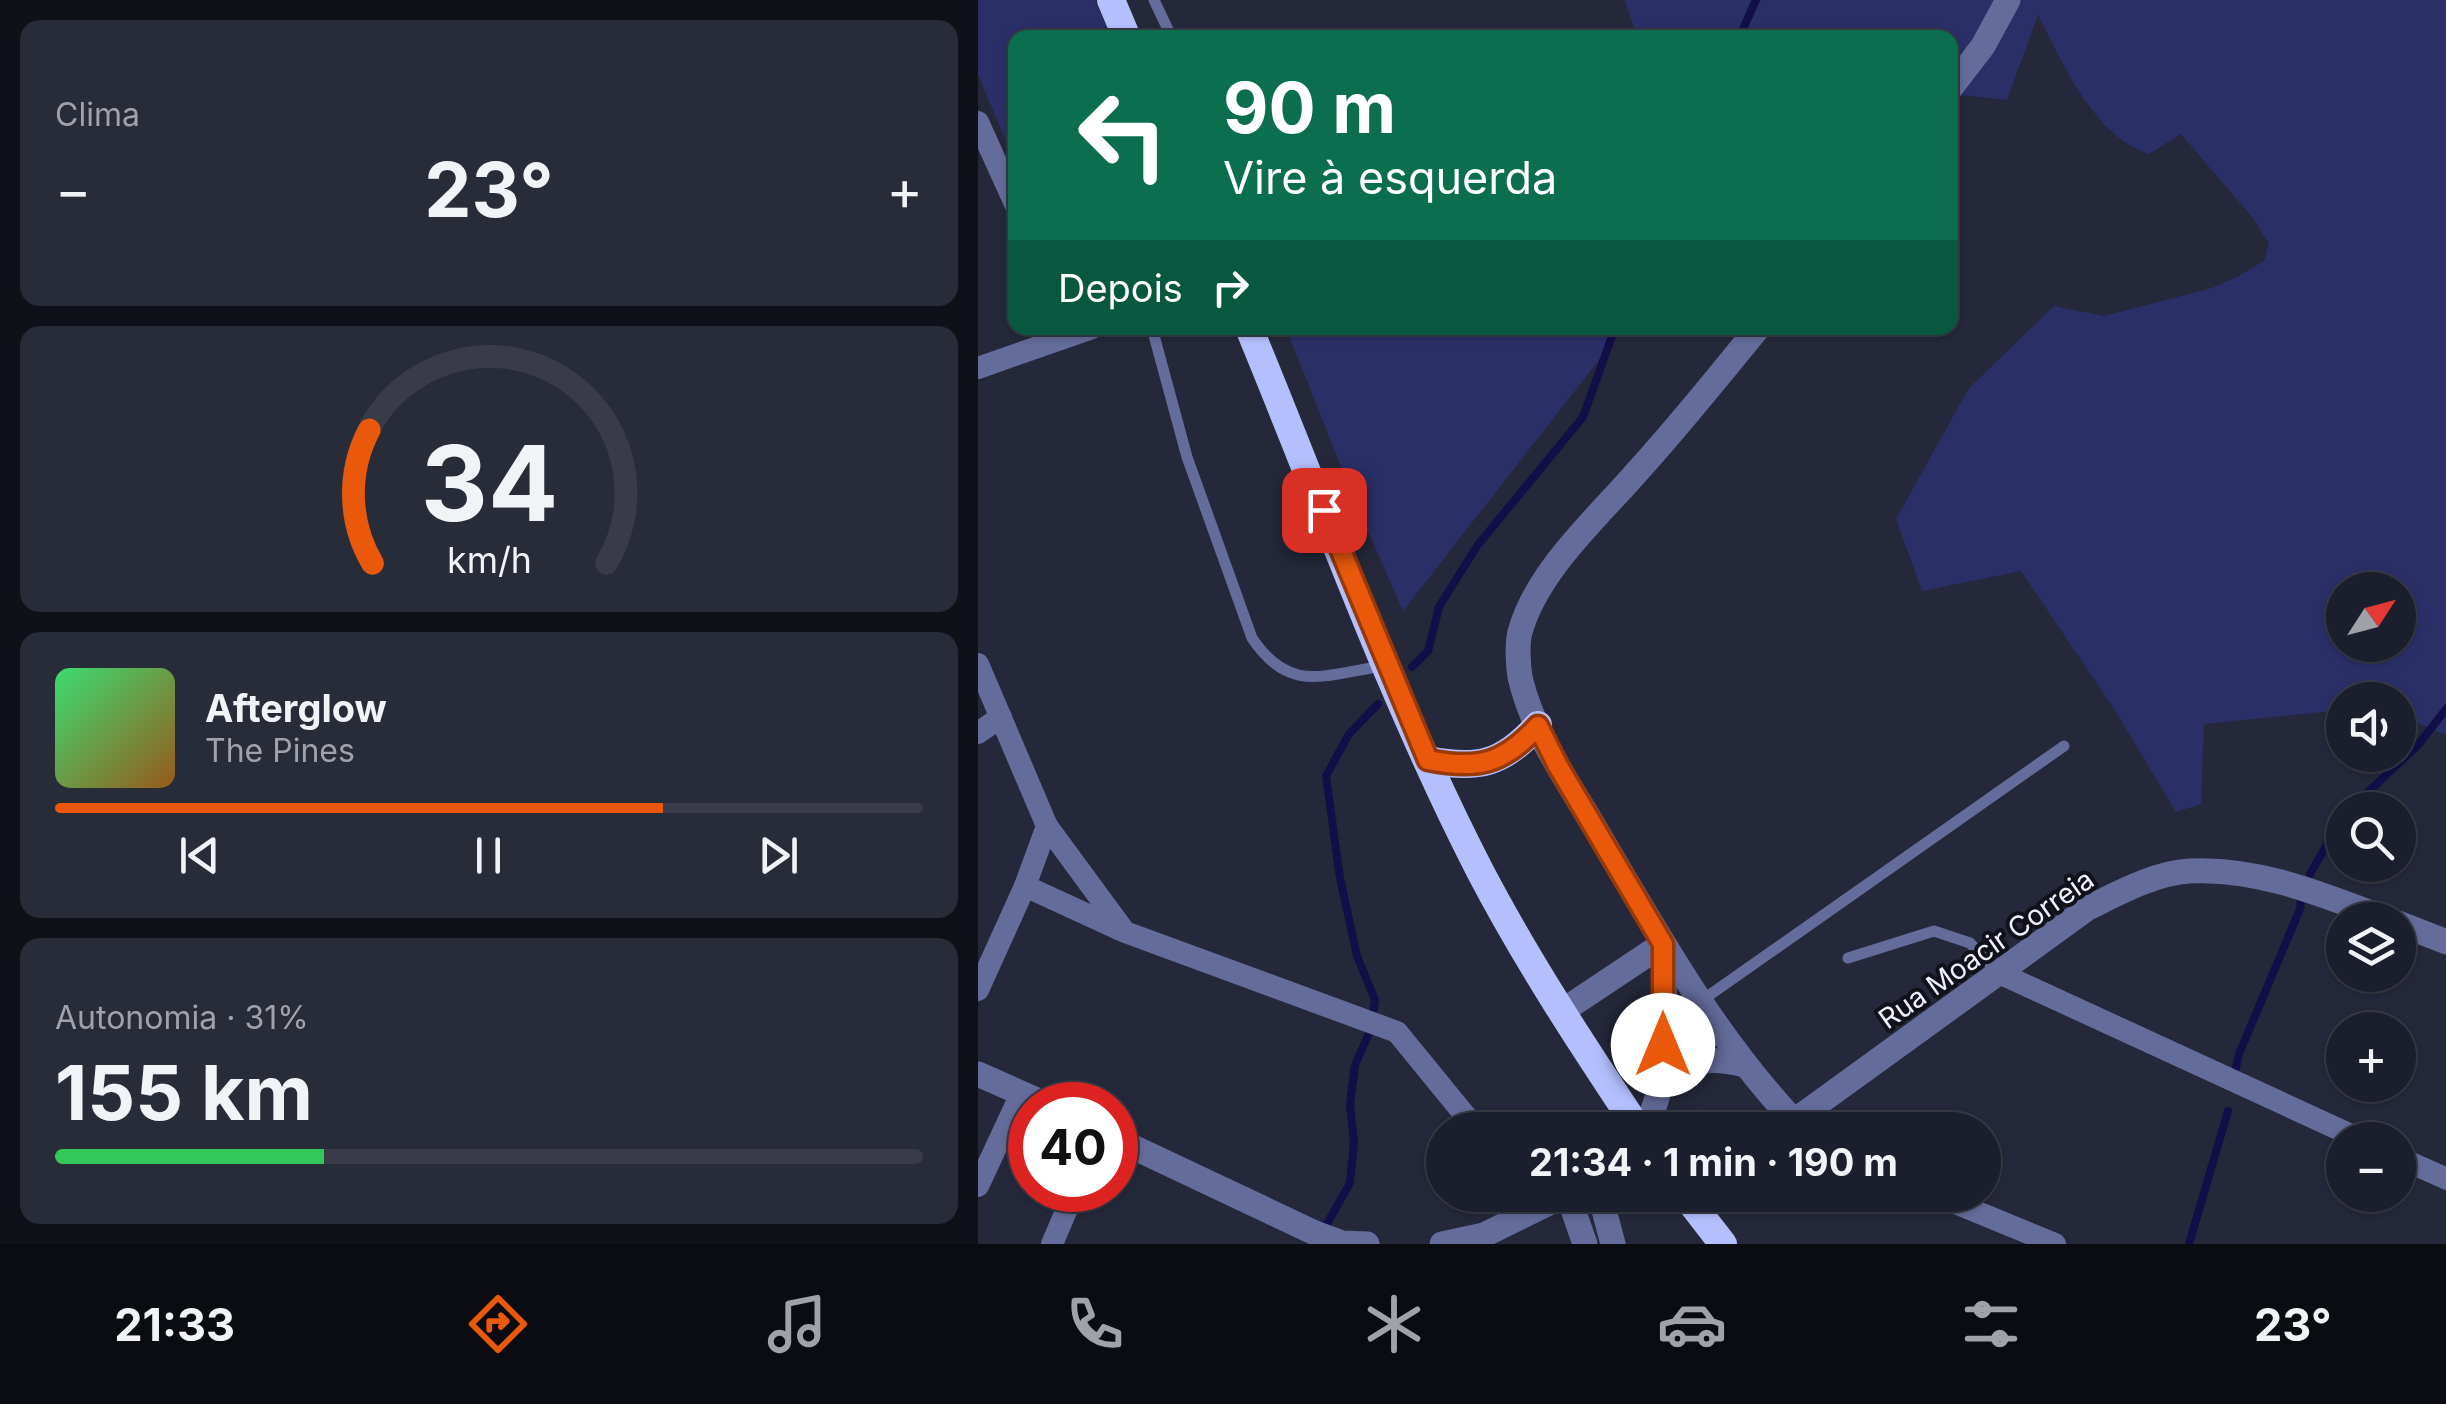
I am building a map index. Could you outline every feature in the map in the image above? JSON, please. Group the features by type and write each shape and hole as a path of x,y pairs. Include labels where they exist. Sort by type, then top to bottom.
{"highway":[{"path":"1111,0 1124,30"},
{"path":"1251,335 1386,665 1480,872 1561,1012 1629,1112"},
{"path":"1428,760 1462,767 1478,765 1503,755 1538,726"},
{"path":"1698,1212 1723,1244"}],"street":[{"path":"1958,79 1983,46 2008,0"},
{"path":"978,122 1008,188"},
{"path":"978,368 1063,335"},
{"path":"1752,335 1560,559 1520,634 1520,675 1538,726 1558,766 1663,944 1745,1065 1787,1112"},
{"path":"978,664 1047,826 1125,932"},
{"path":"978,733 1001,716"},
{"path":"978,990 1047,826"},
{"name":"Rua Moacir Correia","path":"1818,1112 1997,972 2088,908 2136,886 2186,871 2242,873 2340,902"},
{"path":"1025,886 1125,932 1336,1012 1382,1025 1408,1042 1462,1112"},
{"path":"2416,930 2446,942"},
{"path":"1561,1012 1663,944"},
{"path":"1655,1112 1663,1079 1663,944"},
{"path":"1997,972 2326,1123"},
{"path":"1663,1079 1701,1060 1717,1058 1745,1065"},
{"path":"978,1074 1008,1088"},
{"path":"978,1186 1008,1122"},
{"path":"1138,1149 1315,1233 1355,1243"},
{"path":"2416,1165 2446,1179"},
{"path":"1052,1244 1066,1212"},
{"path":"1457,1243 1484,1235 1518,1212"},
{"path":"1573,1212 1585,1244"},
{"path":"1605,1212 1613,1244"},
{"path":"1978,1212 2056,1244"}],"lane":[{"path":"1154,0 1168,30"},
{"path":"1154,335 1187,457 1252,638 1266,660 1283,672 1302,678 1386,665"},
{"path":"1701,1000 2064,746"},
{"path":"1848,958 1934,931 1970,944 1997,972"}],"shaded area":[{"path":"978,0 1095,0 1108,30 1008,30 1008,146 978,75"},
{"path":"1625,0 2446,0 2446,735 2416,722 2416,682 2326,682 2326,712 2204,724 2201,804 2176,812 2116,712 2021,571 1922,591 1896,519 1969,388 2054,306 2104,316 2212,288 2264,261 2269,243 2252,217 2181,134 2149,154 2112,132 2082,96 2038,15 2007,100 1958,95 1958,30 1635,30"},
{"path":"1289,335 1619,335 1403,611"}],"waterway":[{"path":"1743,30 1756,0"},
{"path":"1412,667 1428,651 1439,607 1477,546 1583,417 1612,335"},
{"path":"1324,1229 1350,1183 1354,1143 1350,1104 1355,1065 1371,1029 1375,1000 1357,956 1340,878 1326,776 1349,734 1378,704"},
{"path":"2368,792 2418,745 2447,708"},
{"path":"2310,874 2326,846"},
{"path":"2236,1068 2301,899"},
{"path":"2189,1244 2228,1111"}],"route":[{"path":"1324,510 1428,760 1462,767 1478,765 1523,742 1538,726 1663,944 1663,1045"}]}
